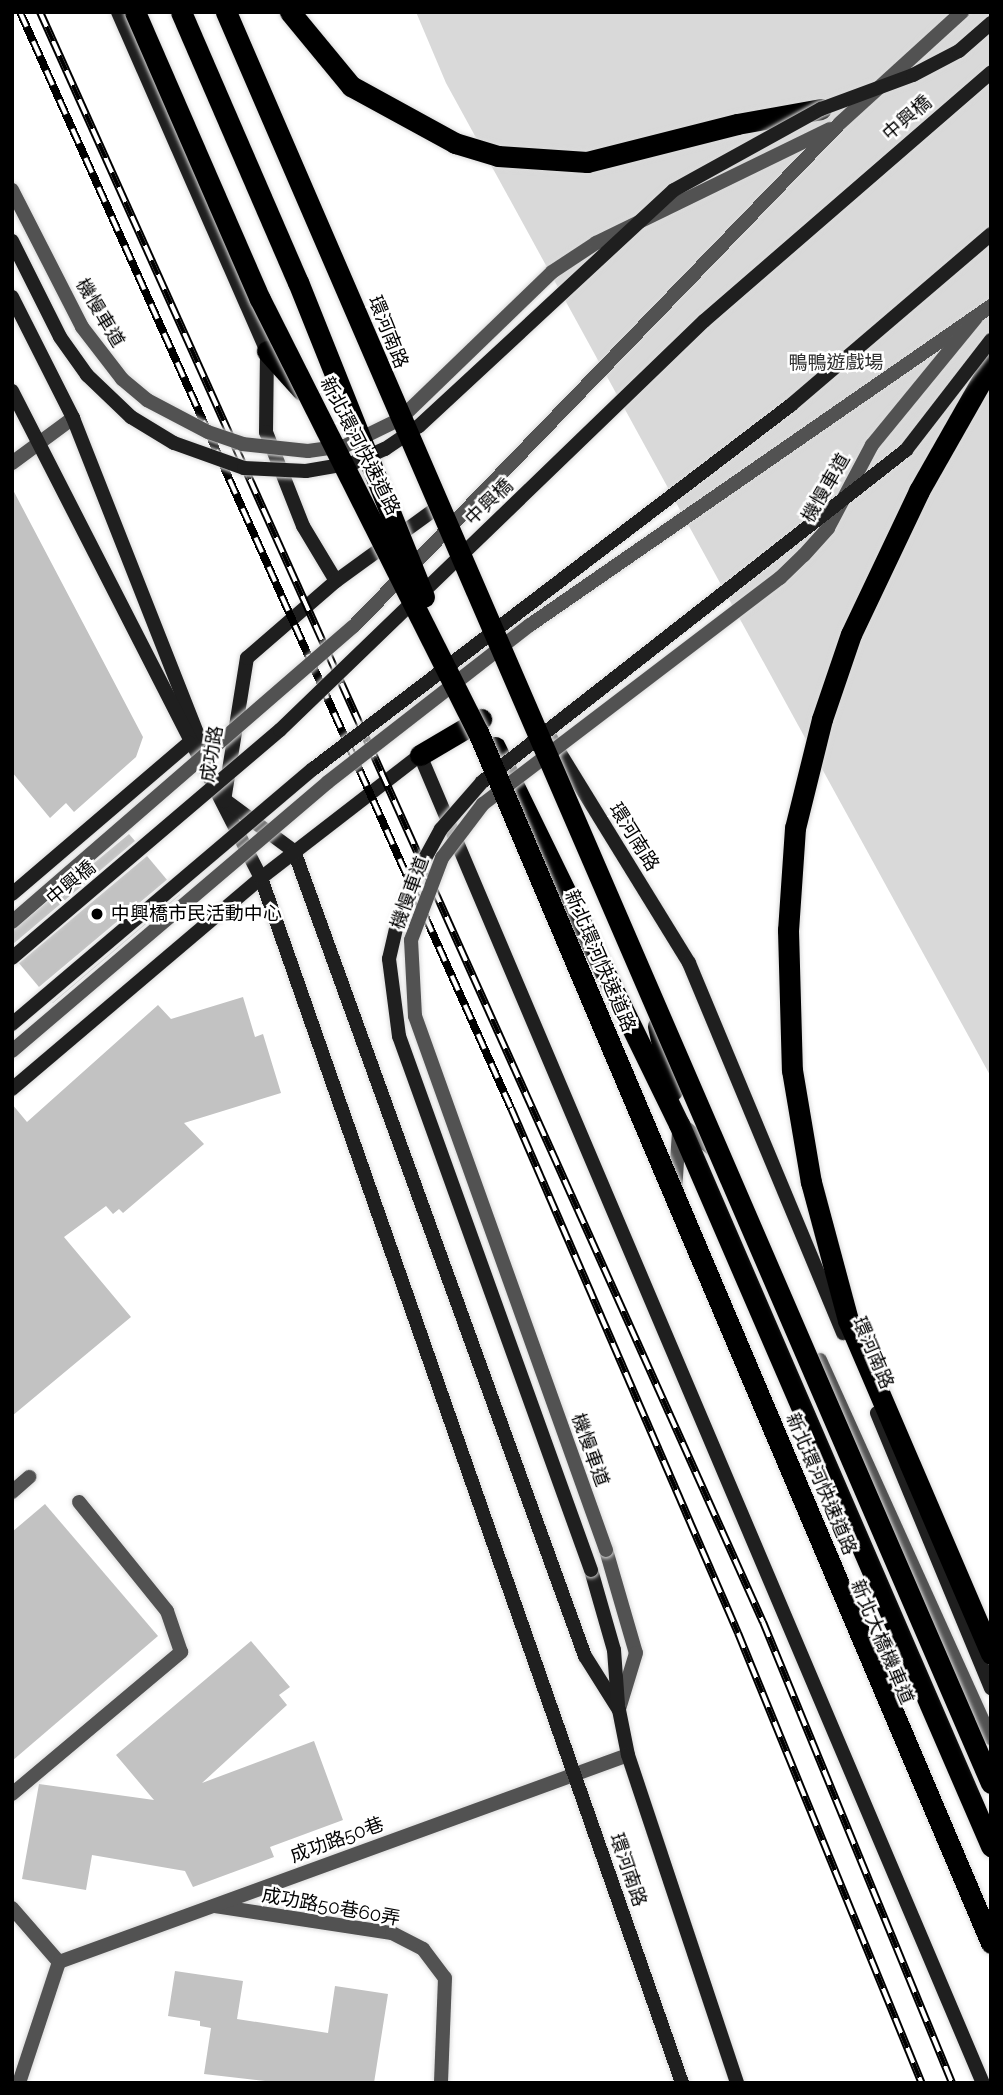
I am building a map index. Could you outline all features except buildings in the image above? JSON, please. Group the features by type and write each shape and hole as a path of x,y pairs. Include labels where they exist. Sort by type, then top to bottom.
{"highway":[{"name":"新北環河快速道路","path":"135,12 260,299 479,725 991,1943"},
{"path":"181,12 298,282 479,725"},
{"name":"新北環河快速道路","path":"226,12 991,1783"},
{"path":"290,12 351,86 455,143 498,156 587,162 737,124 821,109"},
{"path":"267,351 323,413 680,1124 991,1846"},
{"path":"991,363 919,491 851,634 822,719 795,828 788,930 792,1070 811,1182 848,1320 991,1654"},
{"path":"524,700 534,750 658,1024 680,1124"},
{"path":"420,755 479,725"}],"street":[{"path":"118,12 267,351 265,432 303,526 336,582"},
{"name":"環河南路","path":"233,12 438,507 524,700 689,963 991,1688"},
{"name":"機慢車道","path":"12,922 354,626 840,123 962,12"},
{"path":"12,241 60,337 87,374 131,417 174,443 244,468 306,471 353,463 385,449 419,426 674,190 821,109 913,75 959,51 991,23"},
{"name":"中興橋","path":"12,958 280,730 704,321 991,72"},
{"name":"機慢車道","path":"12,190 82,327 122,379 147,400 208,432 242,444 308,451 345,446 400,419 552,272 596,243 840,123"},
{"path":"12,1024 313,769 791,405 991,234"},
{"path":"12,297 73,418 224,801 294,852"},
{"name":"機慢車道","path":"12,1051 328,782 530,625 991,306"},
{"name":"機慢車道","path":"619,1710 636,1653 606,1550 415,1016 411,940 442,858 483,804 780,578 804,555 828,528 872,445 976,318"},
{"path":"619,1710 614,1650 591,1570 399,1036 389,959 398,921 416,873 441,829 482,782 906,450 950,398 991,340"},
{"name":"環河南路","path":"12,391 189,743 261,878 682,2083"},
{"path":"12,463 73,418"},
{"name":"成功路","path":"224,801 247,658 336,582 438,507"},
{"name":"成功路","path":"12,894 189,743 224,801"},
{"path":"12,1088 261,878 420,755 983,2083"},
{"name":"環河南路","path":"294,852 585,1657 619,1710 628,1755 737,2083"},
{"path":"680,1124 734,1166 802,1323 991,1738"},
{"name":"新北大橋機車道","path":"680,1124 675,1198 991,1953"},
{"path":"12,1492 29,1477"},
{"path":"12,1794 181,1651 167,1611 79,1502"},
{"name":"成功路50巷","path":"59,1962 628,1755"},
{"name":"成功路50巷60弄","path":"214,1906 392,1933 423,1948 445,1978 441,2083"},
{"path":"12,1908 59,1962 19,2083"}],"green space":[{"name":"鴨鴨遊戲場","path":"416,12 991,12 991,1077 446,83"}],"railway":[{"path":"20,12 511,1108 738,1633 922,2083"},
{"path":"40,12 763,1622 952,2083"}],"place":[{"name":"中興橋市民活動中心","path":"97,914"}]}
